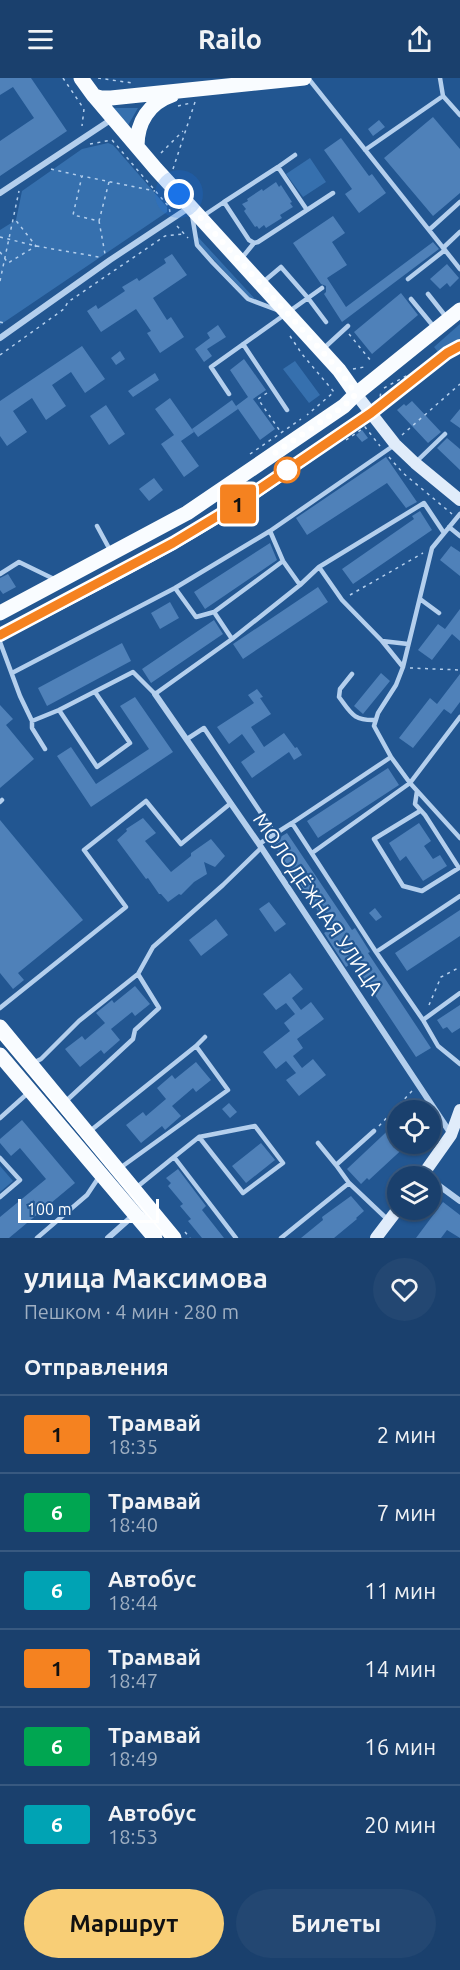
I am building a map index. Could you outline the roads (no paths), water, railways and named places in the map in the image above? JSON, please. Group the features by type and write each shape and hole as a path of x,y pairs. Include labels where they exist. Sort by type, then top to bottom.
{"main road":[{"path":"81,78 137,146 321,351 393,444 460,500"},
{"path":"137,146 139,128 147,113 160,100 306,78"},
{"path":"94,96 101,98 191,96"},
{"path":"0,613 187,513 333,414 454,315"},
{"path":"0,1027 174,1238"},
{"path":"0,1055 155,1238"},
{"path":"432,1166 451,1135 460,1110"},
{"path":"376,1238 389,1221"}],"street":[{"path":"0,193 113,118"},
{"path":"0,338 110,260 196,212"},
{"name":"МОЛОДЁЖНАЯ УЛИЦА","path":"155,694 260,846 451,1135"},
{"path":"441,1187 460,1201"},
{"path":"108,1238 135,1214"}],"lane":[{"path":"306,78 460,269"},
{"path":"440,78 443,96 460,115"},
{"path":"365,150 443,96"},
{"path":"286,313 248,298 213,263 197,245 196,212 224,202 295,155"},
{"path":"278,167 307,210"},
{"path":"240,261 254,243 258,243 333,193"},
{"path":"224,202 249,240 254,243"},
{"path":"429,230 460,202"},
{"path":"408,279 444,249 460,232"},
{"path":"260,285 281,267 326,322"},
{"path":"229,394 211,368 322,288"},
{"path":"428,294 454,315"},
{"path":"411,299 436,330"},
{"path":"321,351 346,328"},
{"path":"243,344 287,410"},
{"path":"415,463 445,434"},
{"path":"12,673 175,588 270,531 393,444"},
{"path":"32,721 59,710 133,672 155,694 232,639 320,567 424,503 444,533"},
{"path":"458,516 432,548 403,667 396,685 378,713 374,726 391,757 410,783 460,838"},
{"path":"98,526 112,553"},
{"path":"449,527 460,536"},
{"path":"270,531 283,561 300,585"},
{"path":"175,588 196,617 214,612 283,561"},
{"path":"0,573 20,562 58,581"},
{"path":"320,567 342,600 382,641 403,667"},
{"path":"420,599 439,613"},
{"path":"214,612 232,639"},
{"path":"382,641 408,644"},
{"path":"1,645 32,721 32,728 45,749"},
{"path":"352,674 340,689 339,697 353,716 363,721 376,720"},
{"path":"59,710 97,766 130,743 95,692"},
{"path":"312,853 410,783 460,717"},
{"path":"187,739 204,728 274,834"},
{"path":"30,1064 41,1058 79,1021 138,974 153,946 223,885 274,834 391,757"},
{"path":"417,791 415,804 425,814 459,868 422,891 403,886 374,839 420,811"},
{"path":"0,1008 126,907 84,850 146,801 181,844 231,803"},
{"path":"292,823 438,1046 460,1064"},
{"path":"376,952 460,896"},
{"path":"63,1104 133,1039 135,1030 159,1008 138,974"},
{"path":"423,1020 460,993"},
{"path":"87,1133 196,1046 205,1036"},
{"path":"118,1170 228,1090 196,1046"},
{"path":"0,1118 30,1092"},
{"path":"134,1190 199,1137 255,1126 283,1162 243,1193 199,1137"},
{"path":"336,1165 374,1131"},
{"path":"318,1143 349,1183 389,1221"},
{"path":"174,1157 236,1238"},
{"path":"0,1158 20,1180 0,1197"},
{"path":"37,1238 87,1195 101,1174"},
{"path":"281,1238 349,1183"}],"tram line":[{"name":"1","path":"0,635 173,543 236,505 371,413 447,353 460,346"},
{"path":"0,641 151,562 239,510 320,455 448,357 460,351"},
{"path":"0,1039 167,1238"}]}
